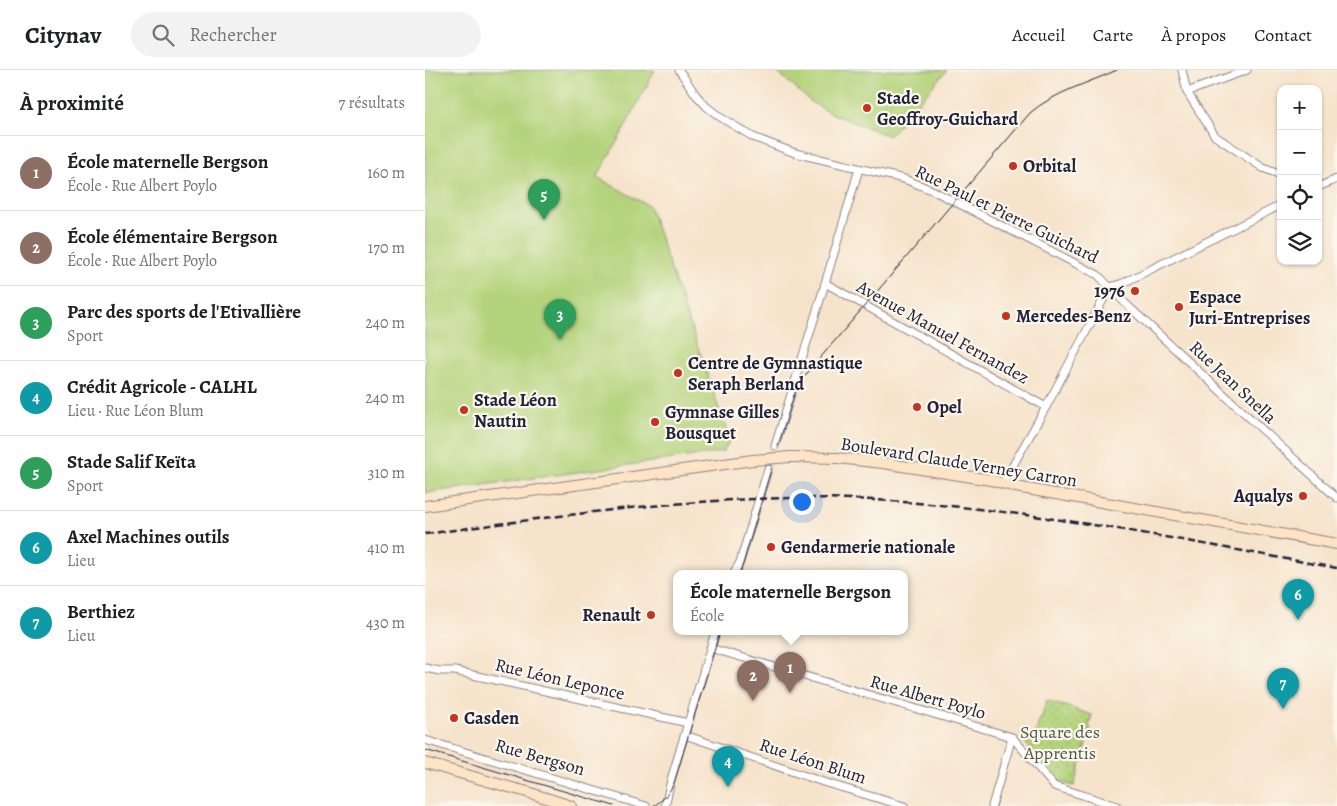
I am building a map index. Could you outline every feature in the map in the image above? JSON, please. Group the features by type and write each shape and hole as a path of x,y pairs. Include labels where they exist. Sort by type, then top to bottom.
{"main road":[{"name":"Boulevard Claude Verney Carron","path":"425,506 753,460 790,457 837,458 883,463 1003,483 1016,487 1337,544"},
{"name":"Rue Bergson","path":"425,763 571,806"}],"street":[{"name":"Rue Paul et Pierre Guichard","path":"679,70 696,95 707,107 753,137 795,153 904,179 932,190 1098,275 1110,288"},
{"path":"1182,70 1187,92 1215,136 1263,168 1277,173"},
{"path":"1187,92 1247,70"},
{"path":"775,446 859,169"},
{"path":"1322,185 1337,179"},
{"path":"1003,483 1110,288 1277,207"},
{"name":"Avenue Manuel Fernandez","path":"825,283 1046,407"},
{"name":"Rue Jean Snella","path":"1110,288 1337,498"},
{"path":"736,570 741,562 768,469"},
{"path":"665,806 714,635"},
{"name":"Rue Albert Poylo","path":"710,648 1013,737"},
{"name":"Rue Léon Leponce","path":"425,668 455,671 688,723"},
{"name":"Rue Léon Blum","path":"685,735 826,783 904,806"},
{"path":"992,806 1013,737"},
{"path":"1013,737 1054,786 1117,806"},
{"name":"Rue Bergson","path":"425,740 646,806"}],"green space":[{"path":"425,70 655,70 597,177 649,206 730,440 723,452 425,493"},
{"name":"Stade Geoffroy-Guichard","path":"775,70 947,70 889,136 830,113 811,102"},
{"name":"Square des Apprentis","path":"1047,700 1092,715 1089,727 1091,728 1074,786 1057,781 1023,740 1021,733 1034,737"}],"tunnel":[{"path":"768,469 775,446"}],"tram line":[{"path":"778,446 794,395 808,372 1030,113 1050,99 1117,70"},
{"path":"741,570 771,469"},
{"path":"653,806 660,802 674,783 719,635"},
{"path":"425,750 614,806"}],"railway":[{"path":"425,534 615,510 711,501 806,498 873,500 1007,512 1139,532 1337,568"}],"place":[{"name":"Stade Geoffroy-Guichard","path":"867,108"},
{"name":"Orbital","path":"1013,166"},
{"name":"Stade Salif Keïta","path":"544,220"},
{"name":"1976","path":"1135,291"},
{"name":"Espace Juri-Entreprises","path":"1179,307"},
{"name":"Mercedes-Benz","path":"1006,316"},
{"name":"Parc des sports de l'Etivallière","path":"560,340"},
{"name":"Centre de Gymnastique Seraph Berland","path":"678,373"},
{"name":"Opel","path":"917,407"},
{"name":"Stade Léon Nautin","path":"464,410"},
{"name":"Gymnase Gilles Bousquet","path":"655,422"},
{"name":"Aqualys","path":"1303,496"},
{"name":"Gendarmerie nationale","path":"771,547"},
{"name":"Renault","path":"651,615"},
{"name":"Axel Machines outils","path":"1298,620"},
{"name":"École maternelle Bergson","path":"790,693"},
{"name":"École élémentaire Bergson","path":"753,701"},
{"name":"Berthiez","path":"1283,709"},
{"name":"Casden","path":"454,718"},
{"name":"Crédit Agricole - CALHL","path":"728,787"}]}
